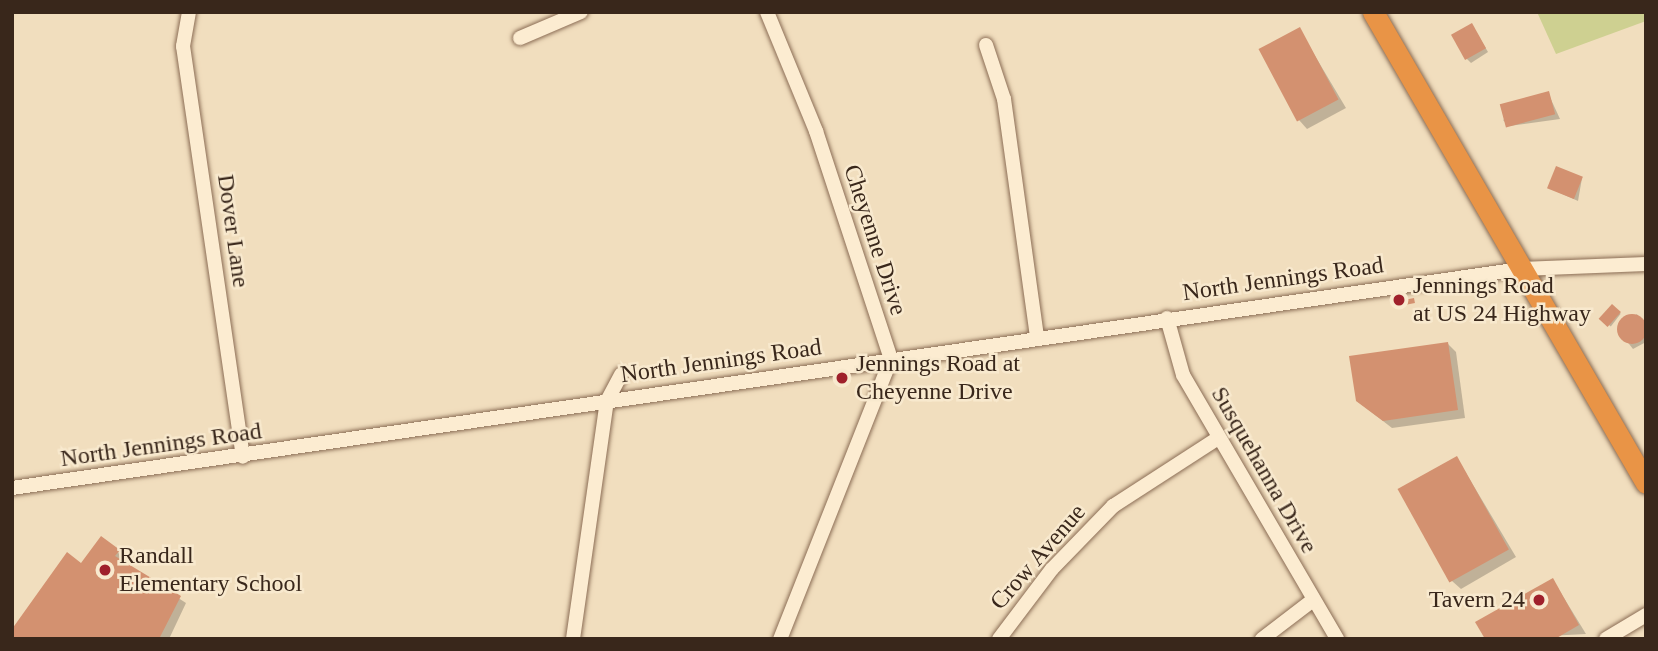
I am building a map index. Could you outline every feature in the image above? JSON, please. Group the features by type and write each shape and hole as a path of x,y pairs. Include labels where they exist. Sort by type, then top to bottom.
{"highway":[{"path":"1373,12 1646,483"}],"street":[{"name":"Dover Lane","path":"189,12 183,46 243,457"},
{"path":"520,38 580,12"},
{"name":"Cheyenne Drive","path":"767,12 816,131 891,359"},
{"path":"986,45 1004,99 1037,337"},
{"name":"North Jennings Road","path":"12,488 243,457 1037,337 1521,269 1646,264"},
{"name":"Susquehanna Drive","path":"1167,318 1182,375 1337,639"},
{"path":"780,639 891,359"},
{"path":"573,639 607,401 621,375"},
{"name":"Crow Avenue","path":"999,639 1052,569 1113,506 1218,438"},
{"path":"1262,639 1313,600"},
{"path":"1606,639 1646,615"}],"green space":[{"path":"1537,12 1646,12 1646,21 1556,54"}],"building":[{"path":"1472,23 1486,48 1465,60 1451,35"},
{"path":"1300,27 1338,99 1297,121 1259,49"},
{"path":"1549,91 1555,114 1506,127 1500,104"},
{"path":"1556,166 1583,177 1574,199 1547,188"},
{"path":"1414,298 1415,303 1406,305 1405,300"},
{"path":"1612,304 1621,312 1608,327 1599,319"},
{"path":"1632,314 1638,315 1646,323 1646,335 1638,343 1632,344 1626,343 1618,335 1617,329 1618,323 1626,315"},
{"path":"1448,342 1458,410 1383,421 1356,401 1349,356"},
{"path":"1457,456 1509,550 1449,583 1398,489"},
{"path":"101,536 120,550 115,556 181,596 159,639 12,639 12,629 67,552 81,563"},
{"name":"Tavern 24","path":"1553,578 1579,625 1555,639 1485,639 1475,622"}],"place":[{"name":"Jennings Road at US 24 Highway","path":"1399,300"},
{"name":"Jennings Road at Cheyenne Drive","path":"842,378"},
{"name":"Randall Elementary School","path":"105,570"},
{"name":"Tavern 24","path":"1539,600"}]}
